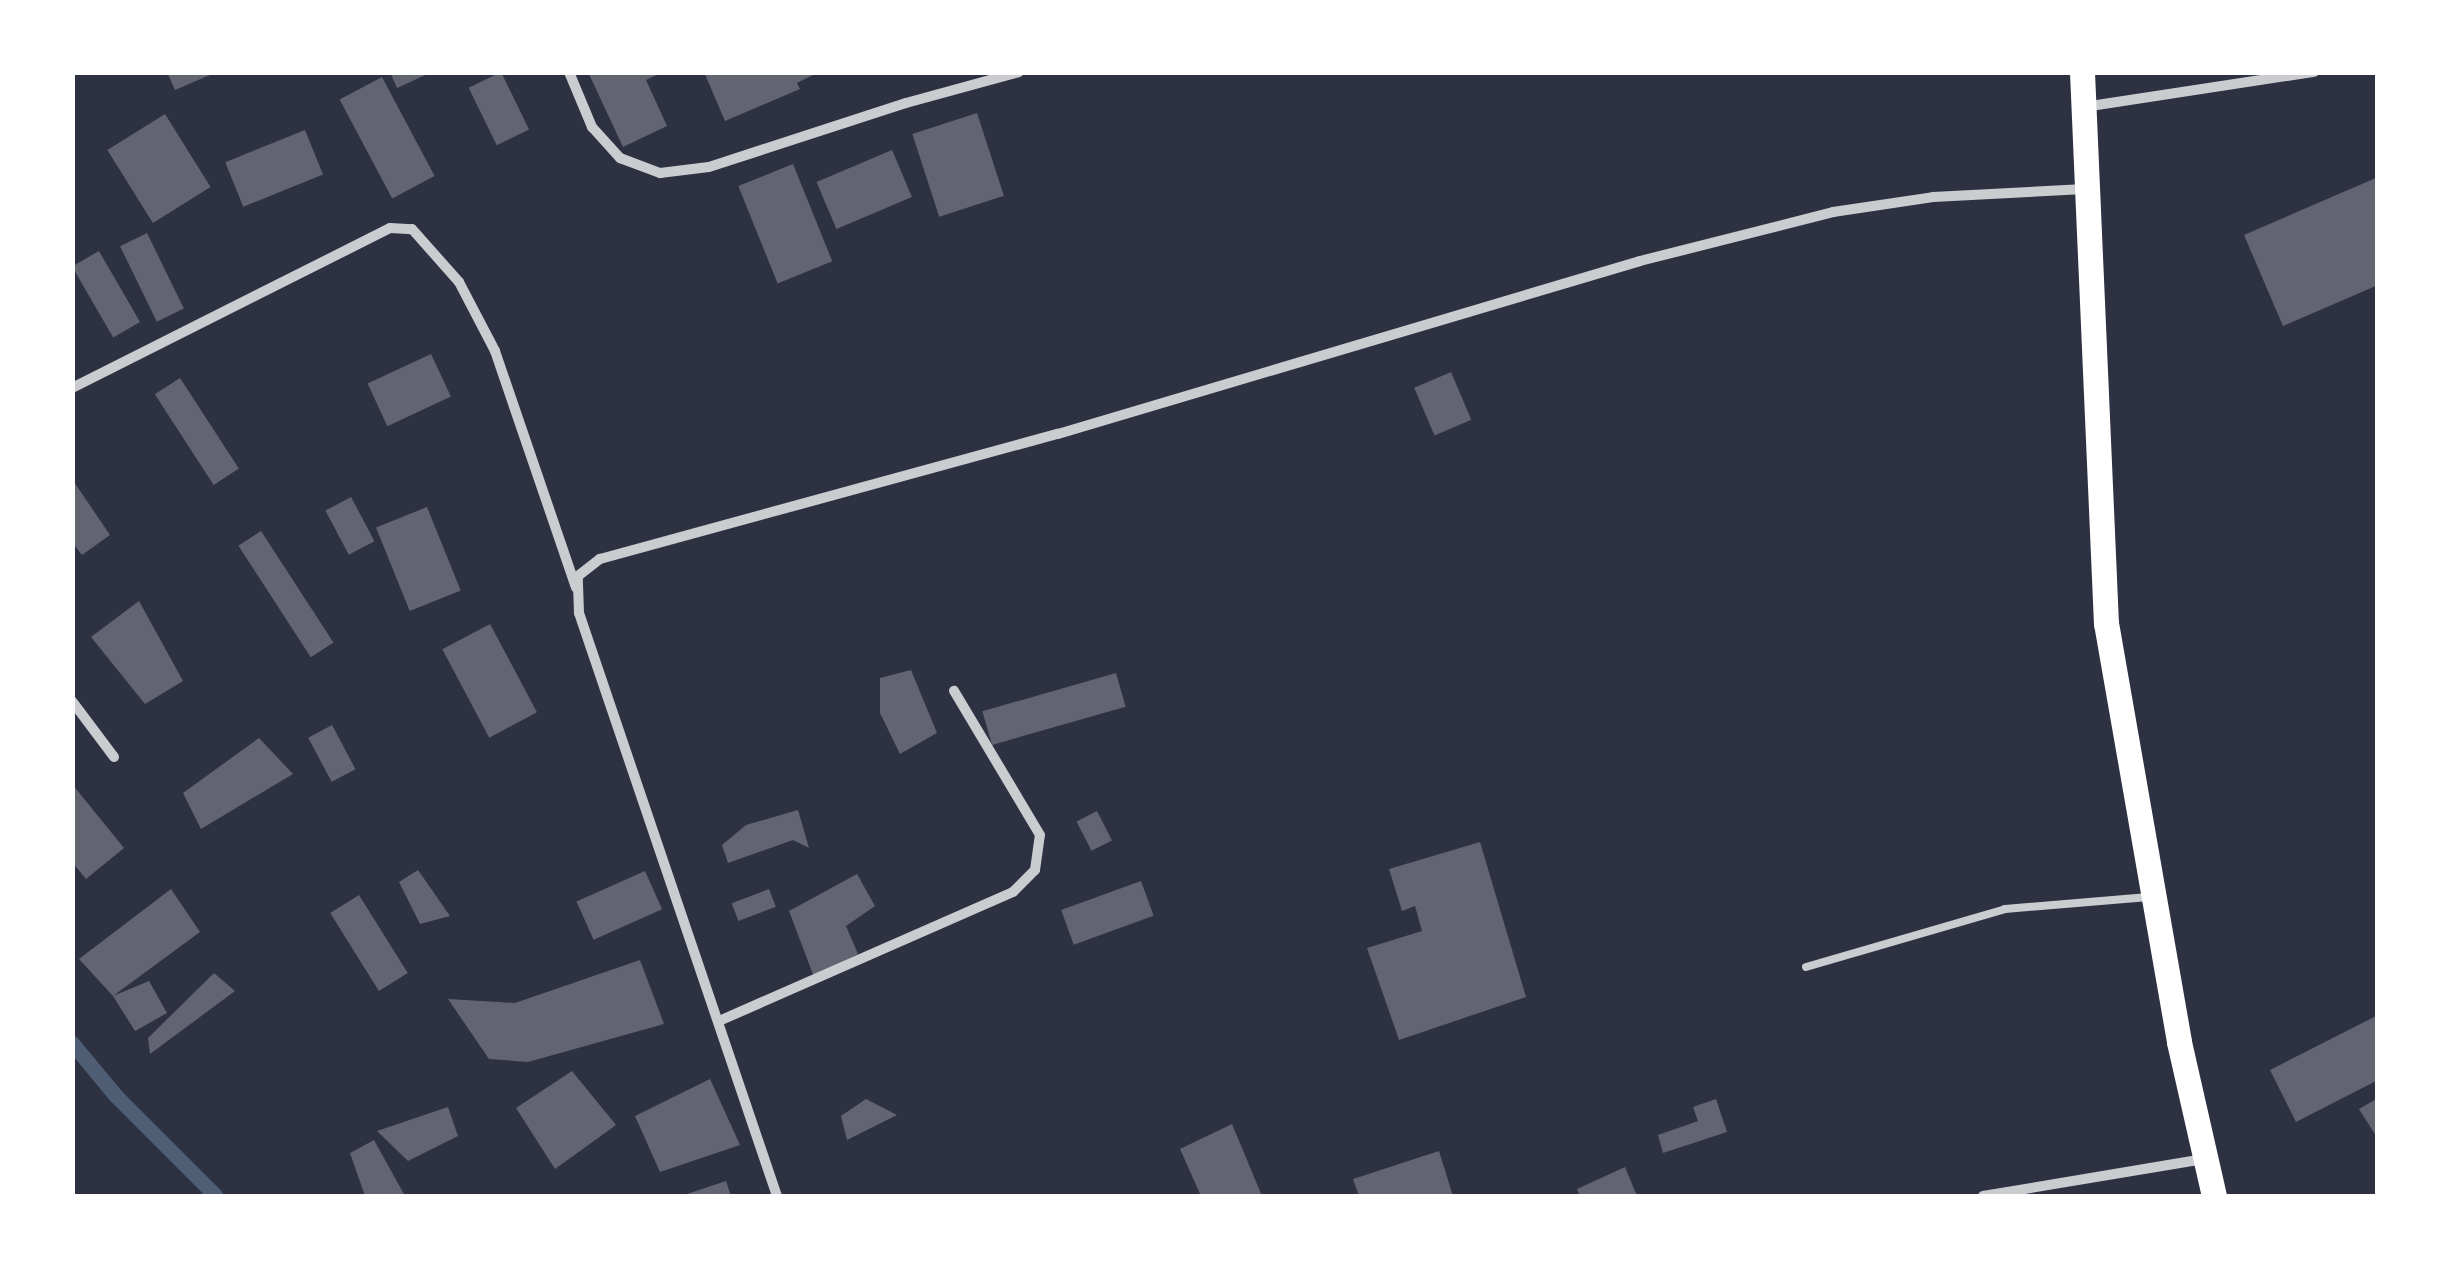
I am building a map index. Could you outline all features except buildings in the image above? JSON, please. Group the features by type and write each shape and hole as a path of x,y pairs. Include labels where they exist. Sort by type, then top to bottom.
{"main road":[{"path":"2082,72 2106,623 2153,896 2214,1196"}],"street":[{"path":"569,72 592,126 620,158 660,173 710,167 906,103 1019,72"},
{"path":"2083,107 2314,72"},
{"path":"576,588 578,576 600,559 1058,434 1640,262 1833,212 1934,197 2086,189"},
{"path":"72,388 390,228 412,229 459,282 495,351 576,588 585,632 777,1196"},
{"path":"719,1021 1013,892 1035,870 1040,836 954,691"},
{"path":"72,702 114,757"},
{"path":"1983,1196 2206,1159"}],"lane":[{"path":"1806,967 2005,909 2153,896"}],"waterway":[{"path":"72,1043 116,1096 216,1196"}]}
